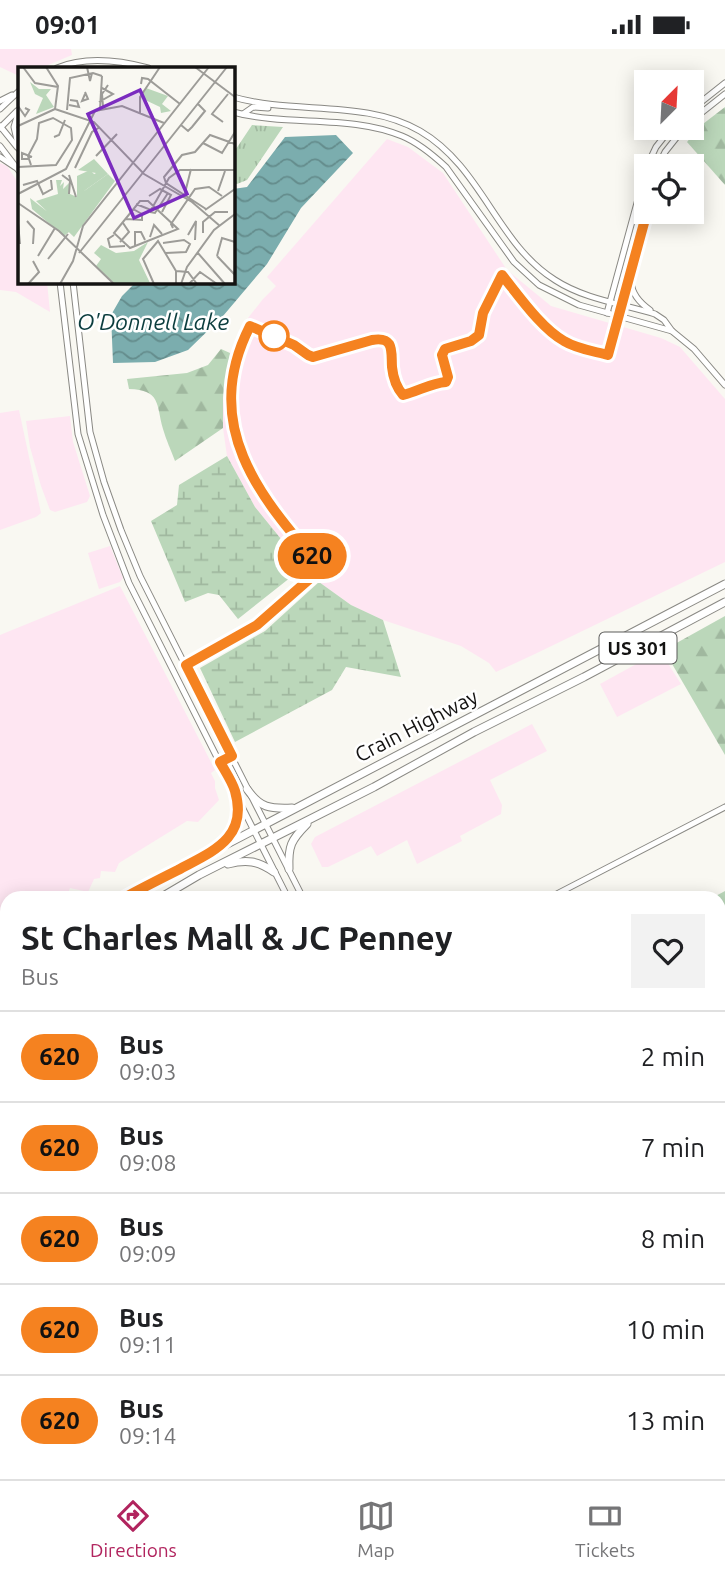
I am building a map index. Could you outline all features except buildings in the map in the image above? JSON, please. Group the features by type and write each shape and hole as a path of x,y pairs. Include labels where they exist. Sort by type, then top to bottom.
{"highway":[{"name":"Crain Highway","path":"137,891 725,584"},
{"name":"Crain Highway","path":"172,891 725,602"},
{"path":"247,789 256,801 264,806 279,809 297,807"},
{"path":"219,848 236,823 235,791"},
{"path":"289,869 288,851 292,840 311,818"},
{"path":"211,869 251,860 274,872"}],"main road":[{"path":"60,67 95,60 143,67"},
{"path":"704,100 725,83"},
{"path":"0,101 17,93"},
{"path":"0,109 17,93"},
{"path":"704,111 725,94"},
{"path":"234,97 291,107 374,114 419,131 454,158 469,174 531,262 554,280 576,292 655,314"},
{"path":"243,114 254,107 288,110 291,107"},
{"path":"18,110 0,127 18,148"},
{"path":"234,112 272,119 370,126 404,137 433,155 446,167 514,262 531,279 565,300 672,331"},
{"path":"18,113 14,127 18,145"},
{"path":"0,146 18,169"},
{"path":"0,157 18,169"},
{"path":"607,313 634,212"},
{"path":"619,317 644,224"},
{"path":"630,275 634,292 643,305 694,348 725,385"},
{"path":"60,283 78,434 99,504 129,583 286,891"},
{"path":"73,283 90,432 121,530 140,576 300,891"},
{"path":"563,891 725,807"}],"shaded area":[{"path":"0,49 71,49 72,55 43,67 18,67 18,76 0,67"},
{"path":"387,139 408,147 443,173 507,270 551,306 661,338 680,347 725,399 725,562 496,672 489,663 461,646 383,620 351,605 319,582 255,507 227,456 223,398 230,353 248,318 276,286 267,277"},
{"path":"0,163 7,166 18,182 18,283 47,283 50,312 16,292 0,290"},
{"path":"19,410 41,513 0,530 0,413"},
{"path":"70,416 73,442 90,496 87,502 55,512 50,510 41,486 26,421"},
{"path":"110,546 123,578 120,582 99,589 88,553"},
{"path":"120,586 215,770 211,773 219,800 198,822 187,821 119,863 115,872 101,871 100,878 94,879 88,891 70,888 69,891 0,891 0,635"},
{"path":"660,651 681,684 617,717 600,684"},
{"path":"532,724 547,751 490,780 502,805 501,814 460,836 462,841 417,864 407,840 377,856 371,846 328,867 322,867 311,844 315,837"}],"green space":[{"path":"725,107 725,185 704,161 704,154 698,154 687,142 704,140 704,123"},
{"path":"252,125 283,127 247,180 237,184 234,183 236,149"},
{"path":"221,349 230,353 223,398 223,428 175,461 155,400 147,392 129,389 127,379 187,373 208,365"},
{"path":"227,456 255,507 305,566 238,619 219,595 208,593 185,602 151,521 177,505 179,485"},
{"path":"319,582 351,605 383,620 401,677 346,667 332,690 235,742 200,668 265,631"},
{"path":"725,616 725,755 664,650"}],"water":[{"name":"O'Donnell Lake","path":"336,135 353,153 301,208 267,264 223,316 188,350 155,362 113,363 111,315 122,296 135,283 234,283 234,189 247,187 285,137"}],"bus line":[{"name":"620","path":"137,891 219,848 236,823 235,791 220,762 232,756 186,665 257,625 322,568 262,494 239,447 230,400 232,376 239,349 250,326 294,345 313,357 372,340 387,342 393,355 393,373 403,395 426,385 446,382 448,377 442,352 471,341 479,335 483,313 502,275 558,337 575,346 608,355 644,224"}]}
